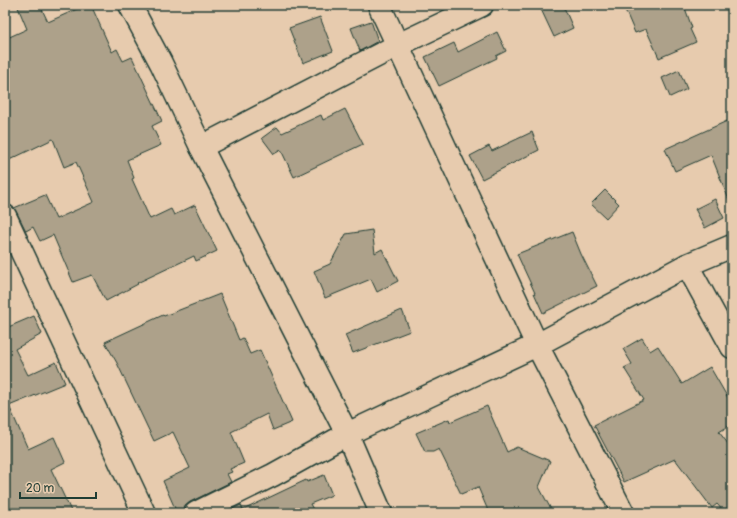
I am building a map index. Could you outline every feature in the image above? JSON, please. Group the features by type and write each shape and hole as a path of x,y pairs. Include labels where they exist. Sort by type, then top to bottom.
{"street":[{"path":"130,5 347,434 381,513"},
{"path":"379,5 537,345 623,513"},
{"path":"201,147 398,45 482,5"},
{"path":"5,216 144,513"},
{"path":"196,513 273,475 347,434 537,345 687,265 732,246"},
{"path":"687,265 732,347"}],"building":[{"path":"17,5 40,5 48,22 86,5 91,5 112,52 117,49 123,61 132,57 162,121 152,126 161,145 127,160 134,178 132,179 150,219 171,209 174,215 195,205 217,251 196,261 194,256 137,283 138,284 106,301 92,275 73,282 53,235 40,241 33,227 26,231 14,208 45,195 56,219 94,202 76,162 64,167 53,139 5,162 5,39 27,29"},
{"path":"539,5 563,5 573,28 554,37"},
{"path":"623,5 684,5 692,28 690,29 696,42 659,58 646,29 635,33"},
{"path":"320,17 333,51 303,63 289,28"},
{"path":"371,21 378,41 360,51 351,28"},
{"path":"497,32 506,51 496,56 497,58 439,86 425,57 454,43 458,52"},
{"path":"679,70 687,89 670,97 662,78"},
{"path":"345,109 363,144 294,177 281,150 274,154 262,138 277,127 282,133 321,115 323,120"},
{"path":"727,121 732,139 732,205 711,155 675,171 665,149"},
{"path":"532,132 539,150 482,179 470,156 489,146 492,151"},
{"path":"605,190 619,204 606,218 591,204"},
{"path":"715,199 724,218 705,228 695,209"},
{"path":"372,230 375,253 382,249 398,281 377,292 371,279 325,298 314,271 330,264 346,234"},
{"path":"572,232 597,286 543,313 517,254"},
{"path":"220,294 239,340 243,338 250,354 260,350 292,422 273,430 267,414 231,432 244,463 230,469 232,472 227,474 231,482 190,502 185,506 184,513 177,513 163,481 190,468 173,432 154,441 117,363 105,342 163,315 164,316"},
{"path":"402,310 410,331 353,353 345,335"},
{"path":"34,316 42,334 15,349 28,375 56,362 65,383 9,406 28,449 54,437 65,462 51,469 72,513 5,513 5,327 6,328"},
{"path":"642,338 650,351 658,346 682,384 710,367 732,405 732,424 719,432 732,449 732,513 725,513 717,504 712,508 675,459 624,482 594,425 644,400 624,368 632,364 623,349"},
{"path":"487,406 507,452 517,447 550,461 539,487 553,513 489,513 478,487 461,494 439,449 433,452 425,452 416,433 449,419 450,422"},
{"path":"324,475 332,495 310,504 315,513 224,513 241,505 243,510 306,480 307,482"}]}
